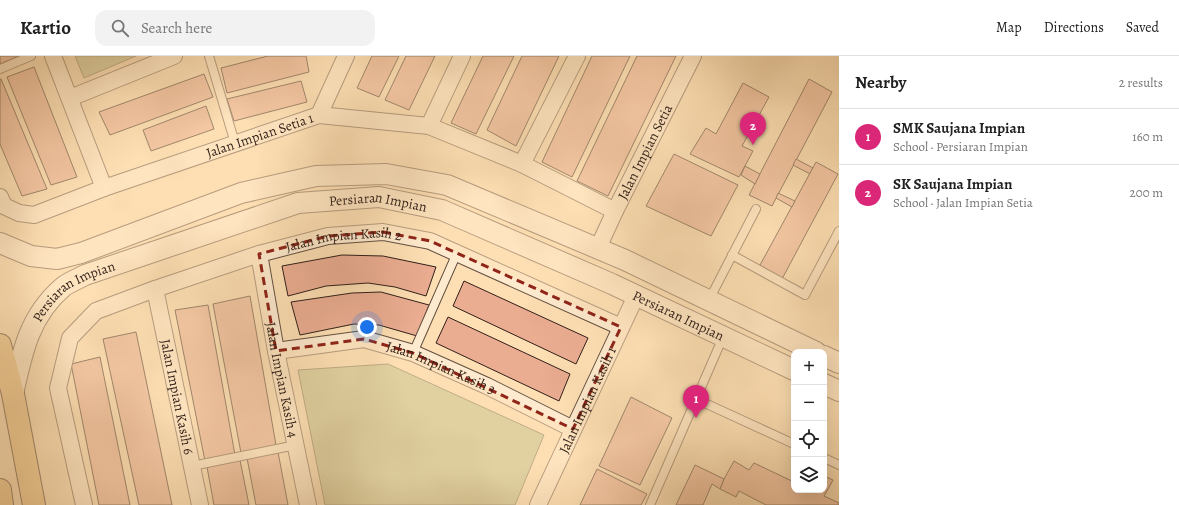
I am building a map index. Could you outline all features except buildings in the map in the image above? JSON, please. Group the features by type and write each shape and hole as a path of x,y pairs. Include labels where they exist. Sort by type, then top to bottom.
{"highway":[{"path":"0,345 13,394 34,505"},
{"path":"0,490 2,505"}],"street":[{"path":"53,56 104,188"},
{"path":"70,98 174,56"},
{"path":"319,115 346,56"},
{"path":"429,126 462,56"},
{"path":"522,164 577,56"},
{"name":"Jalan Impian Setia","path":"598,248 692,56"},
{"name":"Jalan Impian Setia 1","path":"0,197 4,206 19,213 34,215 104,188 319,115 429,126 522,164 615,211"},
{"name":"Persiaran Impian","path":"0,242 31,256 57,259 81,254 241,193 316,176 386,174 447,184 598,248 810,349"},
{"name":"Persiaran Impian","path":"13,394 23,350 33,325 47,303 64,287 85,275 298,203 379,197 442,210 636,296 791,369"},
{"path":"489,230 499,207"},
{"name":"Jalan Impian Kasih 2","path":"84,505 58,388 70,338 96,310 259,254 328,236 383,232 430,241 621,327"},
{"name":"Jalan Impian Kasih 4","path":"259,254 276,351 308,505"},
{"name":"Jalan Impian Kasih 6","path":"155,289 200,505"},
{"name":"Jalan Impian Kasih 1","path":"538,505 636,296"},
{"name":"Jalan Impian Kasih 3","path":"276,351 364,339 413,354 487,386 573,429"},
{"path":"827,357 839,363"},
{"path":"826,385 839,392"}],"lane":[{"path":"0,69 31,56"},
{"path":"209,56 235,143"},
{"path":"709,300 756,209"},
{"path":"732,256 805,295 839,231"},
{"path":"413,354 457,253"},
{"path":"650,505 723,337"},
{"path":"696,399 791,443"},
{"path":"192,466 296,445"},
{"path":"827,459 839,465"}],"highlighted area":[{"path":"383,232 430,241 621,327 573,429 413,353 364,339 276,351 259,254 328,236"}],"green space":[{"path":"75,56 136,56 84,78"},
{"path":"388,364 544,435 515,505 325,505 298,370"}],"place":[{"name":"SK Saujana Impian","path":"753,145"},
{"name":"SMK Saujana Impian","path":"696,418"}]}
